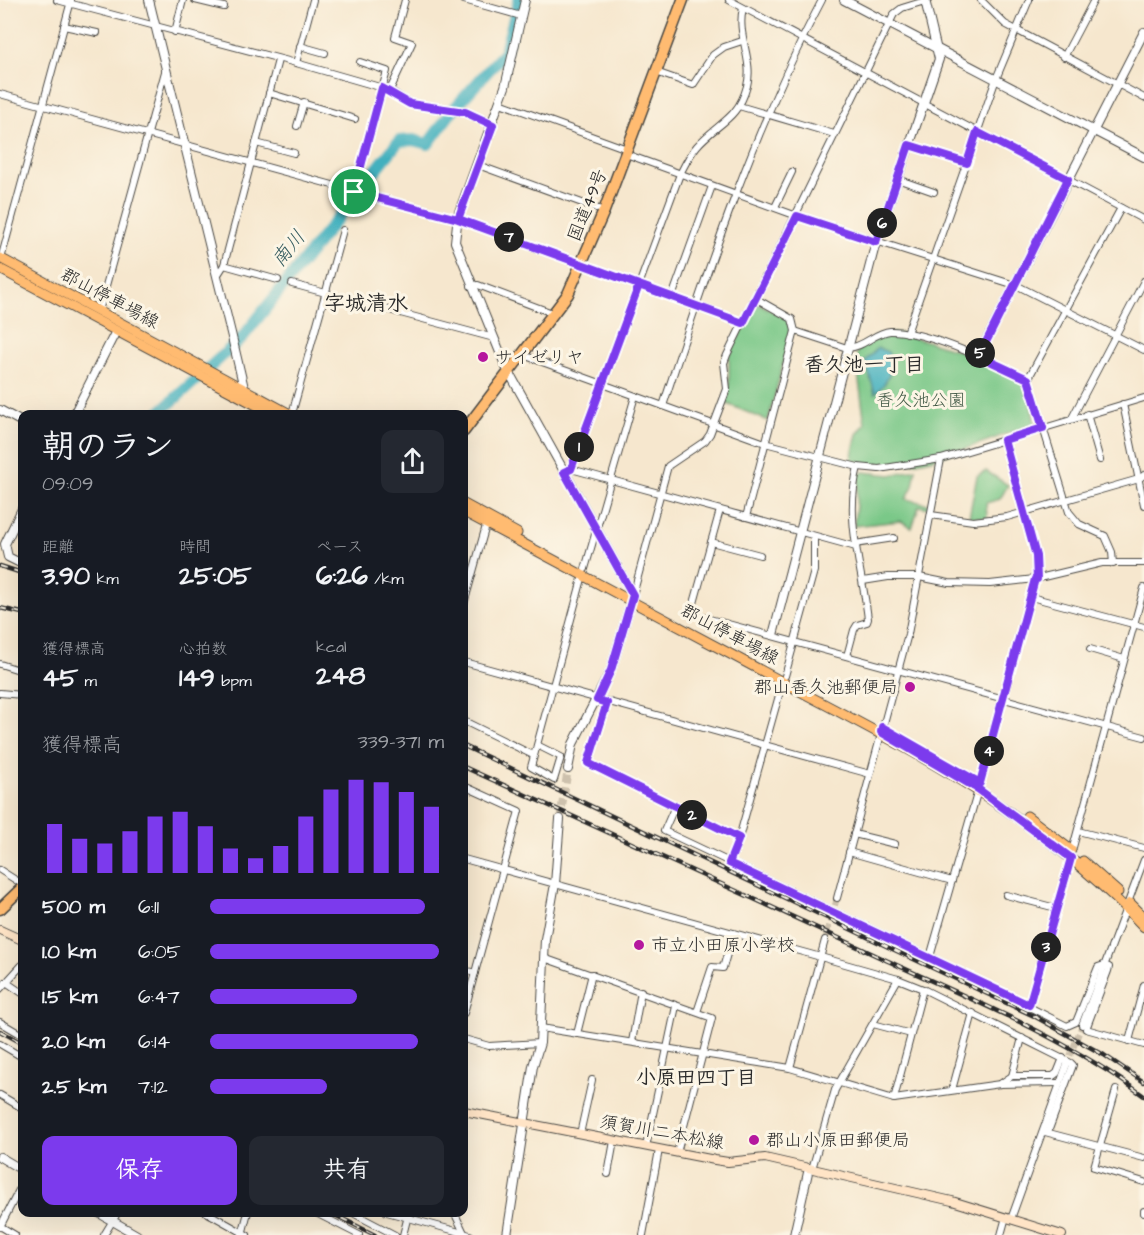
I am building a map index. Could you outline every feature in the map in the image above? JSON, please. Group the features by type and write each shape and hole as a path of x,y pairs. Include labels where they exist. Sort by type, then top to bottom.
{"highway":[{"name":"国道49号","path":"468,426 556,314 568,294 604,211 683,0"},
{"path":"0,909 18,892"}],"main road":[{"name":"郡山停車場線","path":"0,258 99,311 206,373 282,410"},
{"name":"郡山停車場線","path":"0,269 116,331 206,373"},
{"name":"郡山停車場線","path":"242,392 267,410"},
{"name":"郡山停車場線","path":"468,507 487,521"},
{"name":"郡山停車場線","path":"468,514 487,521 882,730 979,786 1047,830 1072,855 1144,917"},
{"name":"郡山停車場線","path":"1128,905 1144,927"},
{"path":"0,930 18,938"},
{"name":"須賀川二本松線","path":"468,1112 728,1162 765,1158 952,1201 1062,1235"}],"street":[{"path":"57,0 296,63 386,89 410,104 465,112 493,125"},
{"path":"149,0 217,276 242,392"},
{"path":"175,32 183,0"},
{"path":"195,0 224,7"},
{"path":"296,63 313,0"},
{"path":"354,192 386,89 412,43 395,38 405,0"},
{"path":"464,0 521,16"},
{"path":"525,0 500,103 458,219 454,242 510,374 567,470 632,598"},
{"path":"729,0 1144,220"},
{"path":"663,406 734,193 801,39 822,0"},
{"path":"844,0 1144,157"},
{"path":"568,769 573,744 611,670 662,495 668,466 705,441 715,425 727,389 724,363 797,216 834,134 889,24 900,9 926,0 939,59 876,242 818,455 773,635"},
{"path":"981,0 1005,24 1144,98"},
{"path":"907,333 996,79 1029,0"},
{"path":"1064,57 1094,0"},
{"path":"0,258 71,2"},
{"path":"567,470 602,384 680,174 696,147 729,120 739,106 748,75 742,41 743,8"},
{"path":"64,26 97,33"},
{"path":"979,356 1144,32"},
{"path":"656,72 693,85 716,53 742,41"},
{"path":"300,46 326,53"},
{"path":"217,276 224,264 278,60"},
{"path":"360,62 386,69 386,89"},
{"path":"99,311 166,68"},
{"path":"269,93 355,118"},
{"path":"0,94 146,136 458,219 743,323"},
{"path":"297,126 304,102"},
{"path":"500,103 712,186 876,242 1014,285 1144,350"},
{"path":"739,106 834,134"},
{"path":"256,143 294,153"},
{"path":"909,145 967,163"},
{"path":"478,165 604,211"},
{"path":"775,207 792,172"},
{"path":"897,179 934,192"},
{"path":"672,297 712,186"},
{"path":"1113,564 1110,545 1105,536 1074,520 1065,500 1028,379 1121,208"},
{"path":"292,410 343,230"},
{"path":"224,264 278,280"},
{"path":"1072,418 1144,281"},
{"path":"292,284 494,338"},
{"path":"471,286 478,285 556,314"},
{"path":"746,517 795,330 792,320 756,298"},
{"path":"795,330 847,348 854,348 888,331 907,333 979,356 1028,379"},
{"path":"76,410 116,331"},
{"path":"523,355 765,443 858,466 896,468 941,459 1144,398"},
{"path":"537,745 561,757 554,780 531,767 533,755 609,480 635,396"},
{"path":"1123,404 1141,477 1144,505"},
{"path":"0,410 18,420"},
{"path":"1087,414 1100,460"},
{"path":"930,957 1036,579 1036,556 1004,440"},
{"path":"837,898 898,670 932,515 941,459"},
{"path":"847,656 854,630 857,625 867,622 863,581 855,546 851,502 858,466"},
{"path":"567,470 746,517 800,534 855,546 894,538"},
{"path":"932,515 973,521 1024,512 1141,477"},
{"path":"720,510 691,614 1144,737"},
{"path":"18,517 5,544 8,556 18,562"},
{"path":"468,590 487,521"},
{"path":"729,863 739,838 814,571 814,537"},
{"path":"711,542 760,555"},
{"path":"863,581 888,577 919,577 968,585 1036,579 1102,563 1144,563"},
{"path":"1029,1005 1144,588"},
{"path":"1031,597 1144,627"},
{"path":"1090,650 1124,659"},
{"path":"468,663 870,774"},
{"path":"0,664 18,670"},
{"path":"1,694 18,695"},
{"path":"607,703 588,763 739,838"},
{"path":"468,724 533,755"},
{"path":"468,788 519,811 468,999"},
{"path":"675,806 664,831 930,957 1067,1026 1081,1026 1144,1046"},
{"path":"507,1235 524,1124 540,1043 547,921 555,884 560,819"},
{"path":"1078,831 1144,848"},
{"path":"854,834 895,844"},
{"path":"849,852 952,881"},
{"path":"1081,1026 1144,860"},
{"path":"468,861 898,979 972,1013 1073,1065 1001,1235"},
{"path":"0,870 18,881"},
{"path":"1006,896 1056,908"},
{"path":"697,1012 712,967 723,968 734,933"},
{"path":"790,1068 825,940"},
{"path":"544,958 712,1018 677,1153"},
{"path":"0,989 18,969"},
{"path":"468,971 475,974"},
{"path":"577,1034 592,974"},
{"path":"794,1235 810,1169 839,1083 898,979"},
{"path":"6,982 18,990"},
{"path":"1129,1041 1144,985"},
{"path":"894,1099 923,989"},
{"path":"632,1042 641,991"},
{"path":"646,1147 676,1006"},
{"path":"952,1090 972,1013"},
{"path":"0,1022 18,1033"},
{"path":"873,1024 911,1034"},
{"path":"541,1028 790,1068 894,1099 1000,1084 1060,1083"},
{"path":"1012,1076 1022,1038"},
{"path":"468,1040 489,1046 540,1043"},
{"path":"0,1044 18,1055"},
{"path":"1000,1084 1012,1076 1053,1076 1063,1058"},
{"path":"1045,1131 1067,1064"},
{"path":"580,1134 592,1080"},
{"path":"1116,1090 1094,1167 1144,1182"},
{"path":"0,1095 18,1106"},
{"path":"1045,1131 1144,1158"},
{"path":"608,1174 614,1141"},
{"path":"643,1235 659,1150"},
{"path":"0,1157 18,1168"},
{"path":"15,1235 0,1227 18,1192"},
{"path":"105,1217 137,1235"},
{"path":"104,1235 115,1217"},
{"path":"215,1217 244,1234 248,1217"},
{"path":"324,1217 359,1235"},
{"path":"361,1217 395,1235"},
{"path":"403,1235 408,1217"},
{"path":"414,1217 466,1235"},
{"path":"457,1217 466,1235"}],"green space":[{"path":"756,302 791,321 792,330 768,421 725,403 729,391 729,356"},
{"name":"香久池公園","path":"897,333 986,360 1017,376 1027,388 1035,424 960,451 921,462 883,466 851,460 857,434 865,424 856,359 858,349 883,335"},
{"path":"916,469 913,486 906,499 929,504 929,508 919,506 912,528 901,521 854,526 859,475 863,472 891,475"},
{"path":"986,471 1008,485 1000,499 986,503 987,518 969,517 977,476"}],"water":[{"path":"878,348 888,352 891,363 887,380 875,393 865,361"}],"waterway":[{"name":"南川","path":"162,410 242,338 399,141 413,140 428,144 452,111 505,52 519,0"}],"tunnel":[{"path":"560,819 568,769"},
{"path":"825,940 837,898"},
{"path":"1067,1064 1082,1025"}],"railway":[{"path":"0,566 18,572"},
{"path":"0,608 18,612"},
{"path":"468,748 1034,1016 1104,1055 1144,1082"},
{"path":"468,769 987,1006 1052,1038 1144,1096"},
{"path":"0,1031 18,1041"},
{"path":"339,1217 375,1235"}],"place":[{"name":"サイゼリヤ","path":"483,357"},
{"name":"郡山香久池郵便局","path":"910,687"},
{"name":"市立小田原小学校","path":"639,945"},
{"name":"郡山小原田郵便局","path":"754,1140"}],"district":[{"name":"字城清水","path":"366,303"},
{"name":"香久池一丁目","path":"864,364"},
{"name":"小原田四丁目","path":"696,1077"}],"route":[{"path":"354,192 382,88 390,90 410,104 465,112 493,125 458,219 582,263 743,323 797,216 876,242 909,145 967,163 977,132 1068,179 979,356 1028,379 1043,428 1004,440 1036,556 1037,579 1035,579 980,783 882,727 881,732 992,798 1071,858 1029,1005 729,863 739,838 588,763 607,703 597,700 605,686 618,650 633,595 564,472 571,469 639,285 458,219 354,192"}]}
